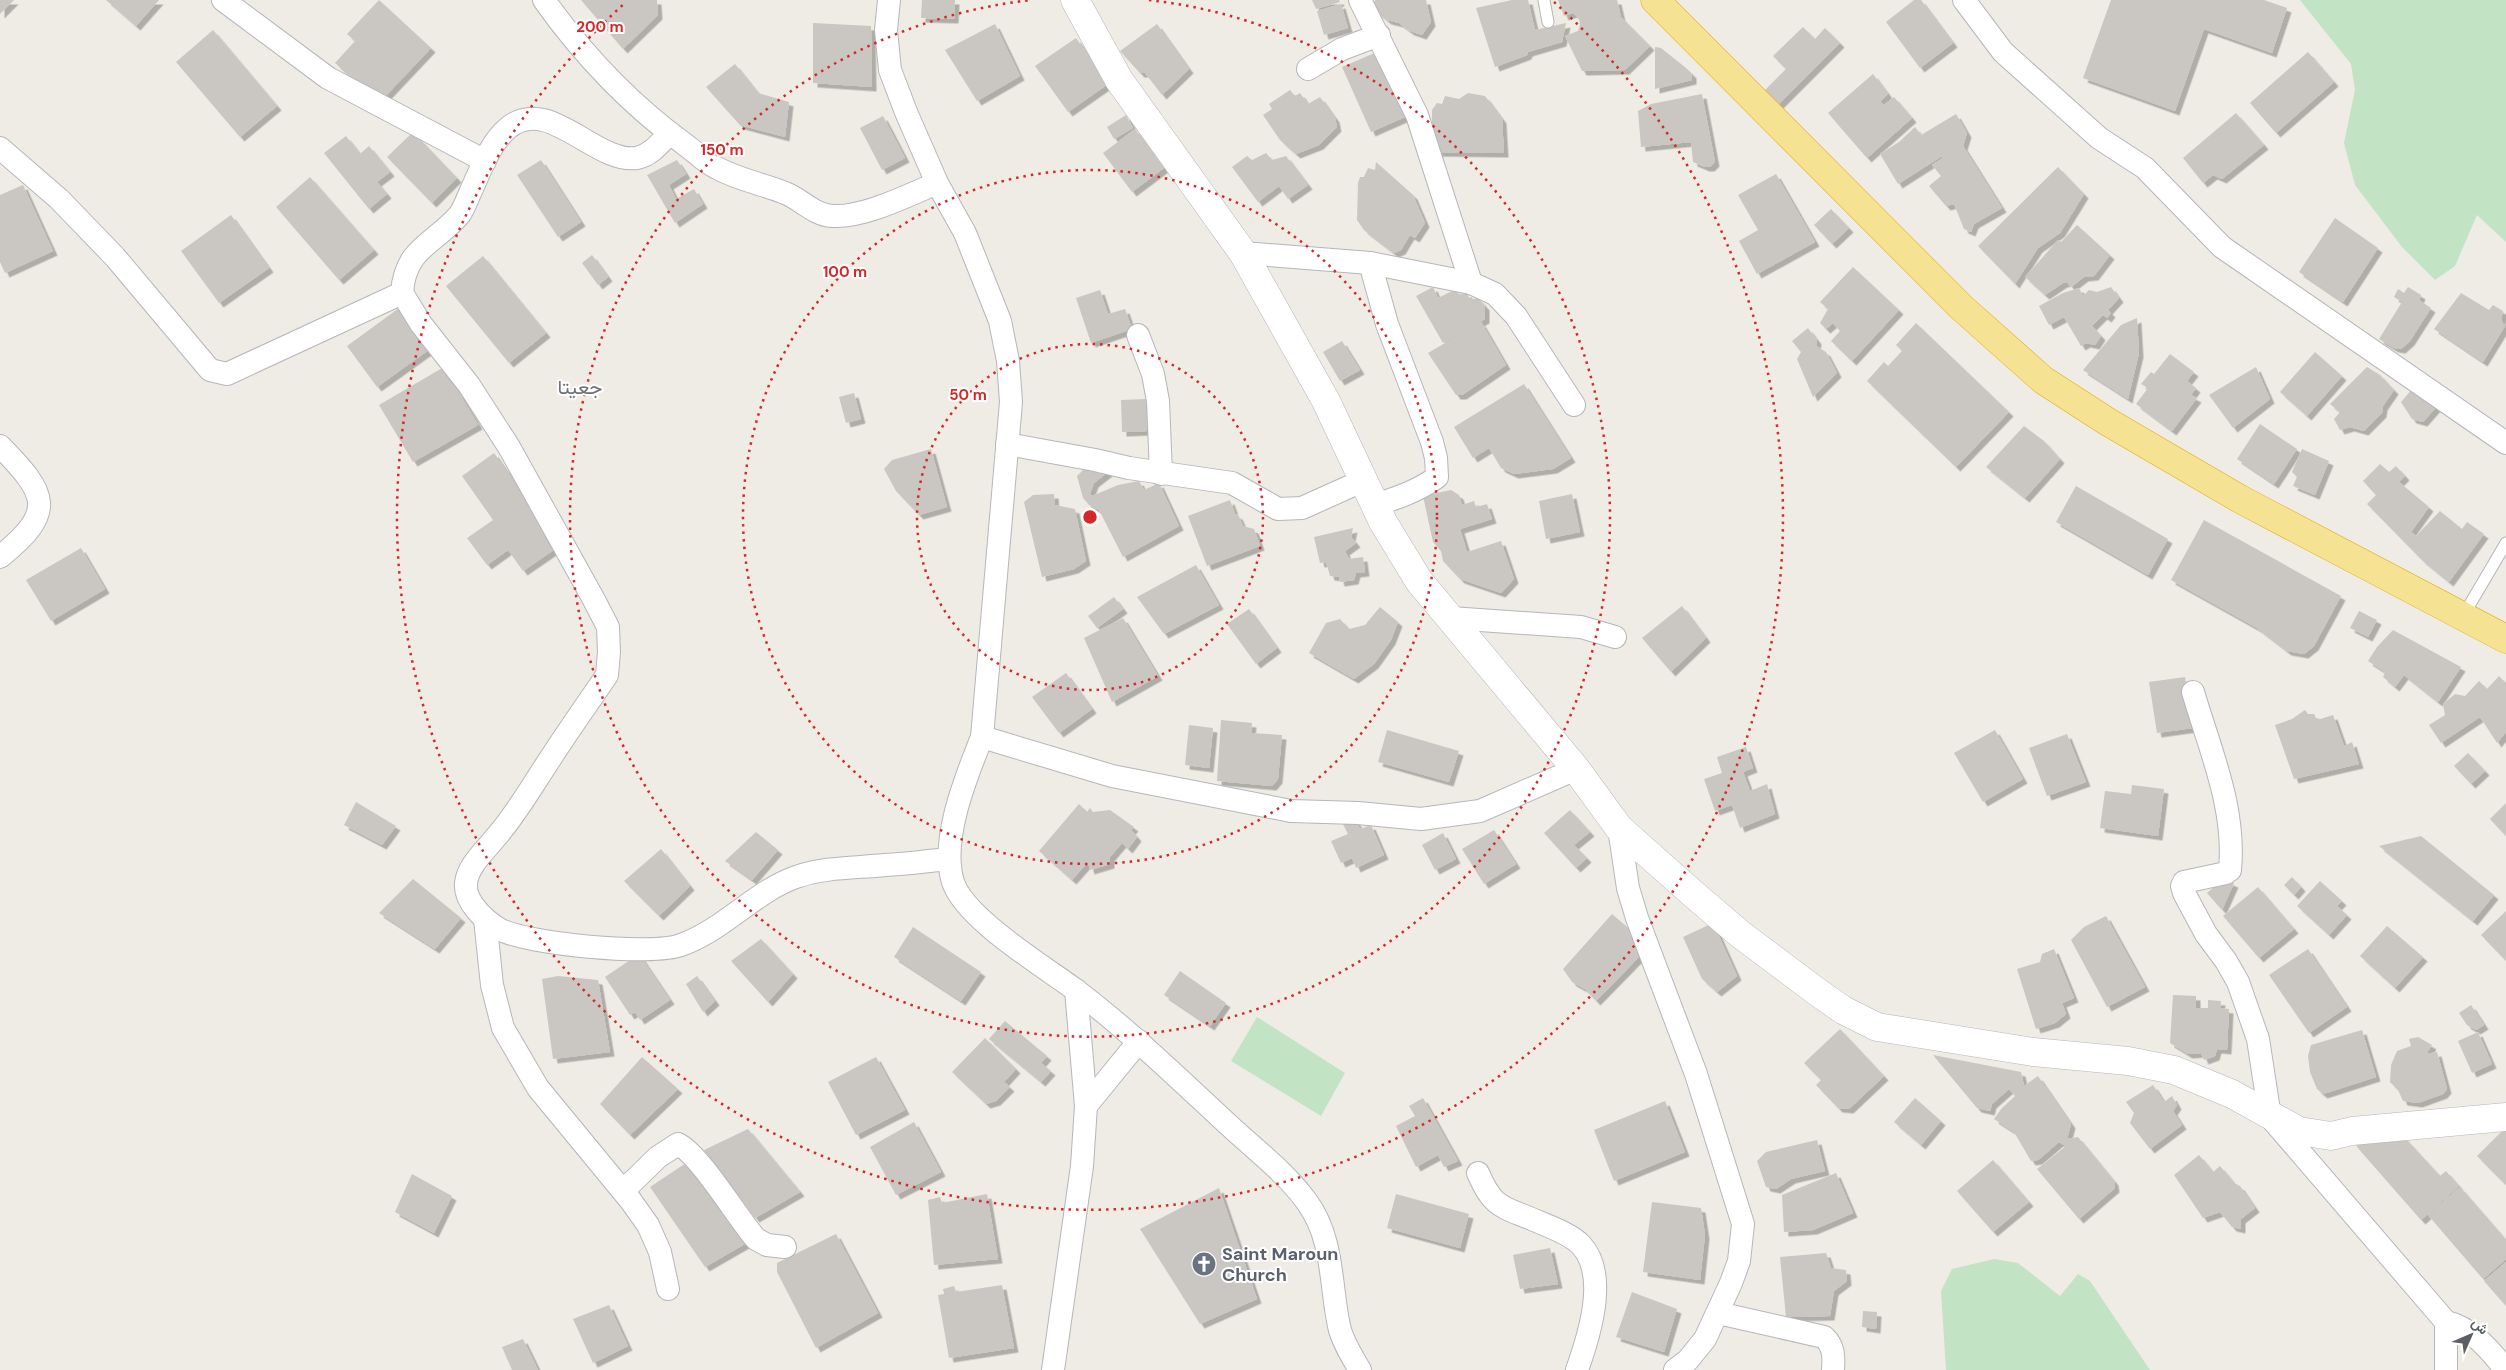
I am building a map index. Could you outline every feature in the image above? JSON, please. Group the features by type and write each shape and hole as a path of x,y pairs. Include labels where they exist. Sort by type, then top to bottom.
{"highway":[{"path":"1655,0 1961,307 2043,380 2108,422 2240,499 2506,639"}],"street":[{"path":"223,0 328,78 485,161"},
{"path":"544,0 574,39 618,88 670,134 715,167 741,179 786,193 815,211 832,216 874,209 937,183"},
{"path":"889,0 886,30 890,70 937,183 965,233 1000,321 1008,361 1011,402 982,738 961,788 948,859 954,884 971,910 1034,962 1076,990 1140,1042 1280,1172 1307,1201 1324,1231 1340,1328 1360,1370"},
{"path":"1075,0 1119,80 1243,253 1326,401 1362,481 1419,581 1576,770 1620,828 1740,934 1843,1010 1877,1026 2033,1052 2128,1061 2174,1070 2232,1094 2299,1132 2331,1136 2352,1131 2506,1117"},
{"path":"1360,0 1417,115 1471,282"},
{"path":"1964,0 2003,52 2099,138 2145,168 2222,247 2506,443"},
{"path":"1308,68 1342,49 1379,35"},
{"path":"670,134 650,153 636,158 615,154 546,120 527,118 508,128 495,144 485,161 461,213 419,250 410,261 403,277 402,293 421,324 469,385 509,447 594,598 608,628 610,652 608,675 515,815 474,865 466,883 470,903 498,929 541,941 603,947 659,949 679,946 701,936 727,922 769,890 797,877 847,867 948,859"},
{"path":"0,148 59,199 115,257 210,370 227,374 402,293"},
{"path":"1243,253 1370,263 1471,282 1495,294 1516,316 1574,405"},
{"path":"1370,263 1387,324 1432,442 1436,458 1437,477 1426,485 1403,496 1375,505"},
{"path":"1138,335 1153,374 1158,401 1162,474"},
{"path":"1006,444 1162,474 1232,483 1278,509 1302,508 1362,481"},
{"path":"0,446 28,475 41,500 39,514 21,540 0,557"},
{"path":"1450,618 1581,627 1615,637"},
{"path":"2193,692 2229,813 2231,859 2230,870 2226,873 2194,879 2182,886 2206,934 2226,961 2238,982 2258,1039 2270,1117 2446,1322 2459,1324 2488,1348 2506,1370"},
{"path":"982,738 1112,776 1291,811 1358,813 1421,819 1480,811 1576,770"},
{"path":"1620,828 1628,888 1637,918 1696,1074 1743,1224 1739,1262 1718,1313 1705,1339 1688,1360 1675,1370"},
{"path":"485,918 492,985 503,1028 538,1088 648,1225 660,1252 668,1289"},
{"path":"1053,1370 1082,1166 1086,1106 1076,990"},
{"path":"1086,1106 1140,1042"},
{"path":"622,1191 658,1157 678,1144 684,1147 705,1172 756,1239 767,1245 785,1247"},
{"path":"1478,1173 1488,1195 1497,1202 1511,1212 1554,1229 1580,1244 1593,1262 1595,1292 1587,1341 1577,1370"},
{"path":"1718,1313 1824,1337 1830,1342 1834,1354 1833,1370"},
{"path":"2446,1322 2446,1370"}],"lane":[{"path":"1544,0 1548,22"},
{"path":"2463,616 2506,543"}],"green space":[{"path":"2300,0 2506,0 2506,242 2477,215 2455,266 2435,280 2402,247 2355,185 2344,143 2355,90 2351,64"},
{"path":"1257,1017 1345,1073 1321,1116 1231,1061"},
{"path":"1994,1259 2018,1263 2060,1296 2078,1274 2090,1281 2150,1370 1946,1370 1941,1291 1952,1269"}],"building":[{"path":"0,0 14,0 0,14"},
{"path":"106,0 159,0 136,26"},
{"path":"379,0 431,48 379,103 335,63 355,41 347,34"},
{"path":"581,0 657,0 658,15 623,49"},
{"path":"922,0 955,0 954,19 921,18"},
{"path":"1312,0 1339,0 1340,2 1316,9"},
{"path":"1375,0 1426,0 1431,22 1422,35 1410,31 1399,23 1387,20 1372,8"},
{"path":"1512,0 1528,0 1535,30 1566,23 1562,42 1528,52 1527,55 1495,67 1476,8"},
{"path":"1558,0 1617,0 1621,17 1650,46 1625,70 1582,71 1565,36 1578,31 1580,25 1579,18 1573,13 1564,16"},
{"path":"1914,0 1921,0 1953,43 1920,68 1886,22"},
{"path":"2111,0 2264,0 2287,8 2272,53 2204,29 2175,111 2083,78"},
{"path":"1341,4 1348,28 1324,35 1317,11"},
{"path":"813,23 871,26 872,87 813,83"},
{"path":"995,24 1020,76 977,101 945,50"},
{"path":"1157,24 1189,69 1162,95 1145,73 1140,73 1120,51"},
{"path":"1803,27 1815,39 1825,28 1840,43 1779,104 1765,90 1786,69 1773,56"},
{"path":"213,30 277,106 240,137 176,62"},
{"path":"1076,38 1108,84 1068,112 1035,66"},
{"path":"1655,47 1661,48 1686,68 1692,74 1692,80 1655,89"},
{"path":"1377,52 1405,117 1371,132 1342,67"},
{"path":"2308,52 2334,82 2276,133 2250,103"},
{"path":"735,64 758,93 789,102 785,137 740,125 706,87"},
{"path":"1873,74 1888,94 1880,102 1884,105 1894,97 1912,118 1867,158 1828,113"},
{"path":"1290,90 1295,96 1300,93 1308,104 1320,97 1335,118 1337,127 1319,145 1296,154 1280,140 1263,115 1272,109 1269,104"},
{"path":"1468,93 1485,96 1502,119 1504,153 1432,152 1432,110 1437,103 1442,104 1445,96 1459,99"},
{"path":"1702,94 1715,162 1710,167 1693,162 1691,142 1641,147 1638,111 1651,104"},
{"path":"2236,113 2264,145 2222,179 2213,175 2203,183 2183,158"},
{"path":"1956,114 1967,133 1963,146 2002,208 1974,224 1971,232 1964,229 1954,204 1946,206 1929,186 1941,176 1932,165 1943,158 1942,156 1898,184 1880,154 1899,142 1915,127 1921,135"},
{"path":"1126,115 1133,128 1114,139 1107,127"},
{"path":"883,116 905,158 882,170 860,128"},
{"path":"1135,129 1164,168 1132,192 1103,153"},
{"path":"413,132 457,178 432,203 387,157"},
{"path":"346,136 360,154 369,146 390,172 377,182 387,194 369,209 324,153"},
{"path":"1266,153 1272,160 1286,156 1308,185 1288,199 1279,186 1258,202 1232,167 1247,156 1252,160"},
{"path":"541,160 581,222 558,237 517,175"},
{"path":"677,160 686,174 669,185 676,199 694,189 703,204 675,223 647,175"},
{"path":"1376,162 1413,195 1425,223 1415,238 1410,235 1401,250 1394,253 1364,230 1357,220 1358,183 1360,177 1364,177 1368,168 1375,170"},
{"path":"2058,167 2084,194 2060,233 2038,248 2015,284 1978,246"},
{"path":"1776,174 1815,242 1757,274 1739,241 1758,230 1738,195"},
{"path":"310,177 374,250 339,280 276,207"},
{"path":"23,185 53,251 5,273 0,262 0,195"},
{"path":"1831,209 1849,228 1832,244 1814,225"},
{"path":"231,215 269,268 219,303 181,251"},
{"path":"2335,218 2378,248 2343,302 2299,272"},
{"path":"2077,225 2110,255 2094,276 2084,277 2071,287 2067,282 2063,283 2045,295 2025,277 2058,240 2061,242"},
{"path":"592,255 608,277 598,285 582,263"},
{"path":"483,256 546,333 509,363 446,286"},
{"path":"1853,267 1899,310 1852,361 1831,341 1840,331 1833,323 1826,329 1820,323 1828,309 1820,302"},
{"path":"1433,287 1438,298 1456,289 1459,295 1467,293 1470,300 1478,298 1485,306 1485,319 1443,343 1416,296"},
{"path":"2111,287 2119,298 2108,310 2111,313 2107,318 2103,315 2092,326 2101,336 2095,345 2086,343 2081,346 2064,317 2049,325 2039,306 2063,293 2079,288 2083,296 2089,290 2097,292"},
{"path":"2408,287 2421,295 2419,300 2431,308 2410,341 2401,349 2394,348 2379,339 2402,302 2394,297 2398,289 2404,293"},
{"path":"1100,290 1108,314 1125,309 1132,329 1091,343 1076,298"},
{"path":"2461,293 2489,310 2493,305 2503,311 2501,320 2505,326 2483,362 2434,329"},
{"path":"399,308 430,349 377,387 347,346"},
{"path":"2137,318 2139,353 2128,399 2083,370 2121,325"},
{"path":"1481,322 1506,365 1462,395 1456,395 1428,353"},
{"path":"1916,323 2009,412 1956,467 1867,381 1884,362 1888,366 1902,351 1896,345"},
{"path":"1808,328 1817,340 1816,346 1826,352 1837,373 1813,397 1797,359 1801,352 1792,341"},
{"path":"1342,341 1360,370 1340,381 1323,352"},
{"path":"2315,352 2342,376 2307,416 2280,392"},
{"path":"2170,354 2194,372 2187,381 2196,388 2191,395 2197,398 2172,431 2136,404 2148,388 2141,384 2151,372 2154,374"},
{"path":"444,367 478,425 413,462 379,405"},
{"path":"2256,367 2270,399 2233,428 2209,395"},
{"path":"2367,367 2380,375 2394,390 2383,406 2382,413 2364,431 2350,427 2340,430 2334,419 2340,412 2330,404"},
{"path":"1524,384 1571,458 1553,469 1514,474 1501,468 1489,448 1473,458 1454,427"},
{"path":"2414,387 2437,406 2423,422 2412,419 2401,402"},
{"path":"854,393 861,419 846,423 839,397"},
{"path":"1146,399 1147,431 1122,432 1121,400"},
{"path":"2260,424 2297,449 2274,484 2237,459"},
{"path":"2024,426 2044,441 2060,459 2025,498 1986,467"},
{"path":"931,449 947,507 919,515 896,491 884,469 892,460"},
{"path":"2302,449 2329,461 2315,495 2293,486 2297,477 2292,472"},
{"path":"494,453 558,547 523,571 508,550 487,565 467,538 493,520 462,476"},
{"path":"1091,462 1108,472 1094,483 1090,494 1092,496 1118,485 1139,481 1144,490 1159,483 1179,526 1123,557 1099,510 1089,505 1083,498 1077,476"},
{"path":"2380,464 2389,472 2396,466 2405,476 2399,482 2429,507 2411,532 2416,536 2440,511 2462,529 2467,522 2484,534 2449,582 2422,560 2367,504 2376,495 2363,481"},
{"path":"2076,486 2168,539 2148,575 2056,522"},
{"path":"1451,490 1459,495 1462,505 1474,501 1476,507 1487,504 1492,519 1460,529 1467,552 1501,541 1514,579 1501,593 1460,579 1443,561 1441,551 1433,542 1423,496"},
{"path":"1054,494 1055,505 1075,509 1086,561 1074,569 1042,577 1024,502 1033,495"},
{"path":"1572,494 1580,532 1546,539 1539,501"},
{"path":"1230,500 1235,514 1238,515 1243,526 1254,529 1260,546 1207,566 1188,516"},
{"path":"2204,520 2341,596 2314,646 2304,654 2287,651 2257,628 2171,580"},
{"path":"1353,528 1351,537 1356,543 1345,551 1349,559 1363,557 1365,572 1356,573 1354,580 1340,582 1339,577 1330,576 1326,562 1320,563 1314,537"},
{"path":"81,548 105,589 51,621 26,580"},
{"path":"1196,565 1219,605 1164,634 1137,597"},
{"path":"1114,597 1123,609 1097,628 1088,616"},
{"path":"1682,606 1706,638 1671,672 1642,638"},
{"path":"1380,607 1398,622 1391,640 1374,664 1354,679 1309,653 1326,623 1340,619 1349,629 1365,625"},
{"path":"1249,609 1277,648 1256,664 1227,624"},
{"path":"2359,611 2377,620 2368,637 2350,628"},
{"path":"1123,618 1158,676 1112,702 1084,638"},
{"path":"2393,630 2461,667 2438,702 2404,675 2395,687 2383,677 2385,672 2368,661 2377,647"},
{"path":"1066,673 1092,709 1059,733 1032,697"},
{"path":"2499,676 2506,683 2506,732 2497,743 2480,717 2441,743 2429,725 2445,715 2443,704 2455,694 2465,696 2479,681 2487,689"},
{"path":"2185,677 2193,728 2157,733 2149,682"},
{"path":"2305,710 2308,714 2314,714 2317,720 2333,715 2344,746 2352,742 2359,764 2294,779 2275,725 2292,719"},
{"path":"1221,720 1252,723 1251,733 1282,735 1278,779 1272,786 1217,781"},
{"path":"1189,725 1213,728 1209,768 1185,765"},
{"path":"1387,730 1459,751 1449,782 1378,762"},
{"path":"1995,730 2023,779 1983,802 1954,753"},
{"path":"2067,734 2086,782 2047,796 2029,748"},
{"path":"1746,747 1753,768 1743,772 1750,791 1767,784 1775,814 1740,828 1732,805 1715,811 1704,779 1722,773 1717,757"},
{"path":"2468,753 2485,771 2471,784 2454,766"},
{"path":"2132,785 2164,789 2158,836 2100,828 2105,791 2131,794"},
{"path":"356,802 396,826 382,845 344,825"},
{"path":"2506,803 2506,836 2490,819"},
{"path":"1079,804 1087,812 1090,808 1093,812 1110,810 1134,827 1131,830 1137,837 1128,849 1122,843 1110,857 1110,864 1090,870 1088,862 1072,880 1039,851"},
{"path":"1570,810 1590,832 1574,845 1587,858 1576,868 1544,833"},
{"path":"1355,819 1360,829 1371,825 1384,855 1356,868 1352,858 1341,863 1331,841 1348,834 1343,824"},
{"path":"1494,830 1516,864 1484,884 1462,849"},
{"path":"756,832 778,850 752,880 725,861"},
{"path":"1443,833 1456,859 1435,870 1422,845"},
{"path":"2421,836 2494,895 2473,921 2379,846"},
{"path":"661,849 690,886 659,916 624,881"},
{"path":"2292,877 2301,887 2294,895 2284,885"},
{"path":"413,879 461,918 435,949 379,913"},
{"path":"2223,879 2234,883 2222,910 2207,893"},
{"path":"2320,881 2342,901 2337,906 2347,915 2329,935 2297,906"},
{"path":"2258,887 2294,929 2259,958 2223,916"},
{"path":"2506,911 2506,961 2481,935"},
{"path":"1612,914 1643,941 1638,958 1596,1001 1585,989 1572,982 1563,969"},
{"path":"2106,916 2145,987 2107,1007 2071,940 2084,927"},
{"path":"1713,923 1737,976 1717,992 1702,979 1683,937"},
{"path":"2387,926 2423,957 2395,988 2360,956"},
{"path":"913,927 981,972 961,1001 894,957"},
{"path":"761,939 793,974 768,1002 731,961"},
{"path":"2054,949 2074,998 2062,1003 2066,1014 2055,1023 2036,1029 2017,969 2040,962 2042,954"},
{"path":"2308,949 2347,1007 2309,1033 2269,975"},
{"path":"639,954 670,1000 640,1020 635,1012 630,1015 605,977"},
{"path":"1180,971 1226,1003 1210,1026 1164,995"},
{"path":"558,976 598,980 610,1052 553,1059 542,979"},
{"path":"697,976 715,1001 703,1012 686,984"},
{"path":"2173,995 2196,996 2196,1008 2208,1008 2208,1000 2221,1001 2220,1008 2229,1009 2227,1050 2217,1049 2215,1056 2204,1060 2201,1053 2188,1054 2170,1043"},
{"path":"2471,1005 2484,1025 2476,1030 2467,1025 2459,1013"},
{"path":"1005,1021 1047,1056 1041,1063 1051,1071 1041,1082 989,1039"},
{"path":"1840,1029 1884,1076 1849,1109 1838,1108 1816,1085 1821,1080 1804,1063"},
{"path":"2362,1030 2376,1077 2323,1094 2317,1089 2310,1072 2308,1056 2311,1045"},
{"path":"2478,1032 2492,1064 2472,1073 2458,1041"},
{"path":"2418,1037 2432,1045 2426,1054 2437,1052 2447,1089 2443,1094 2418,1103 2403,1101 2398,1090 2390,1082 2391,1065 2397,1051 2411,1046 2409,1039"},
{"path":"985,1038 1016,1069 1004,1082 1010,1087 996,1101 986,1104 952,1072"},
{"path":"1933,1055 2021,1072 2024,1086 2038,1076 2071,1124 2067,1139 2078,1137 2114,1181 2115,1188 2079,1219 2037,1169 2066,1146 2059,1142 2038,1160 2031,1161 2014,1132 1994,1119 2002,1108 2015,1096 2009,1089 1992,1104 1990,1111 1977,1108"},
{"path":"642,1057 678,1089 630,1135 600,1104"},
{"path":"876,1057 905,1110 856,1135 828,1082"},
{"path":"2153,1085 2164,1102 2172,1096 2177,1105 2173,1111 2182,1125 2150,1149 2130,1123 2134,1113 2126,1102"},
{"path":"1423,1098 1458,1161 1444,1167 1438,1155 1416,1167 1396,1126 1415,1116 1409,1106"},
{"path":"1915,1098 1941,1121 1921,1145 1894,1122"},
{"path":"1665,1101 1685,1152 1614,1181 1594,1130"},
{"path":"914,1122 941,1172 896,1195 870,1147"},
{"path":"2506,1127 2506,1185 2477,1156"},
{"path":"748,1129 800,1192 755,1218 704,1150"},
{"path":"2403,1136 2440,1176 2446,1171 2459,1186 2421,1220 2357,1147 2356,1141"},
{"path":"1817,1140 1825,1171 1791,1179 1776,1189 1766,1187 1757,1161 1766,1152"},
{"path":"2199,1155 2213,1172 2220,1166 2234,1183 2240,1186 2255,1208 2241,1219 2241,1229 2232,1227 2220,1212 2203,1218 2174,1175"},
{"path":"1993,1160 2029,1202 1993,1232 1957,1191"},
{"path":"689,1161 750,1241 705,1267 650,1187"},
{"path":"1836,1173 1853,1213 1813,1230 1784,1232 1782,1195"},
{"path":"412,1174 452,1196 434,1233 395,1212"},
{"path":"2460,1187 2506,1240 2506,1259 2483,1279 2428,1215"},
{"name":"Saint Maroun Church","path":"1219,1188 1257,1299 1200,1324 1140,1229"},
{"path":"987,1194 998,1259 934,1265 928,1200 940,1197 942,1203"},
{"path":"1396,1194 1469,1214 1460,1248 1387,1228"},
{"path":"1652,1202 1701,1208 1705,1235 1700,1280 1643,1272"},
{"path":"836,1234 878,1313 816,1348 777,1272 777,1263"},
{"path":"1550,1248 1558,1284 1520,1289 1513,1255"},
{"path":"1826,1253 1831,1268 1846,1270 1847,1281 1834,1291 1830,1316 1786,1317 1780,1257"},
{"path":"2506,1262 2506,1306 2484,1281"},
{"path":"1002,1285 1014,1348 949,1358 938,1295 944,1294 943,1289 954,1286 956,1292"},
{"path":"1632,1292 1677,1309 1664,1352 1616,1337"},
{"path":"609,1305 628,1346 593,1363 573,1319"},
{"path":"1863,1311 1877,1312 1876,1329 1862,1327"},
{"path":"523,1339 538,1370 512,1370 502,1347"}],"place":[{"name":"Saint Maroun Church","path":"1204,1264"}],"district":[{"name":"جعيتا","path":"580,387"}]}
